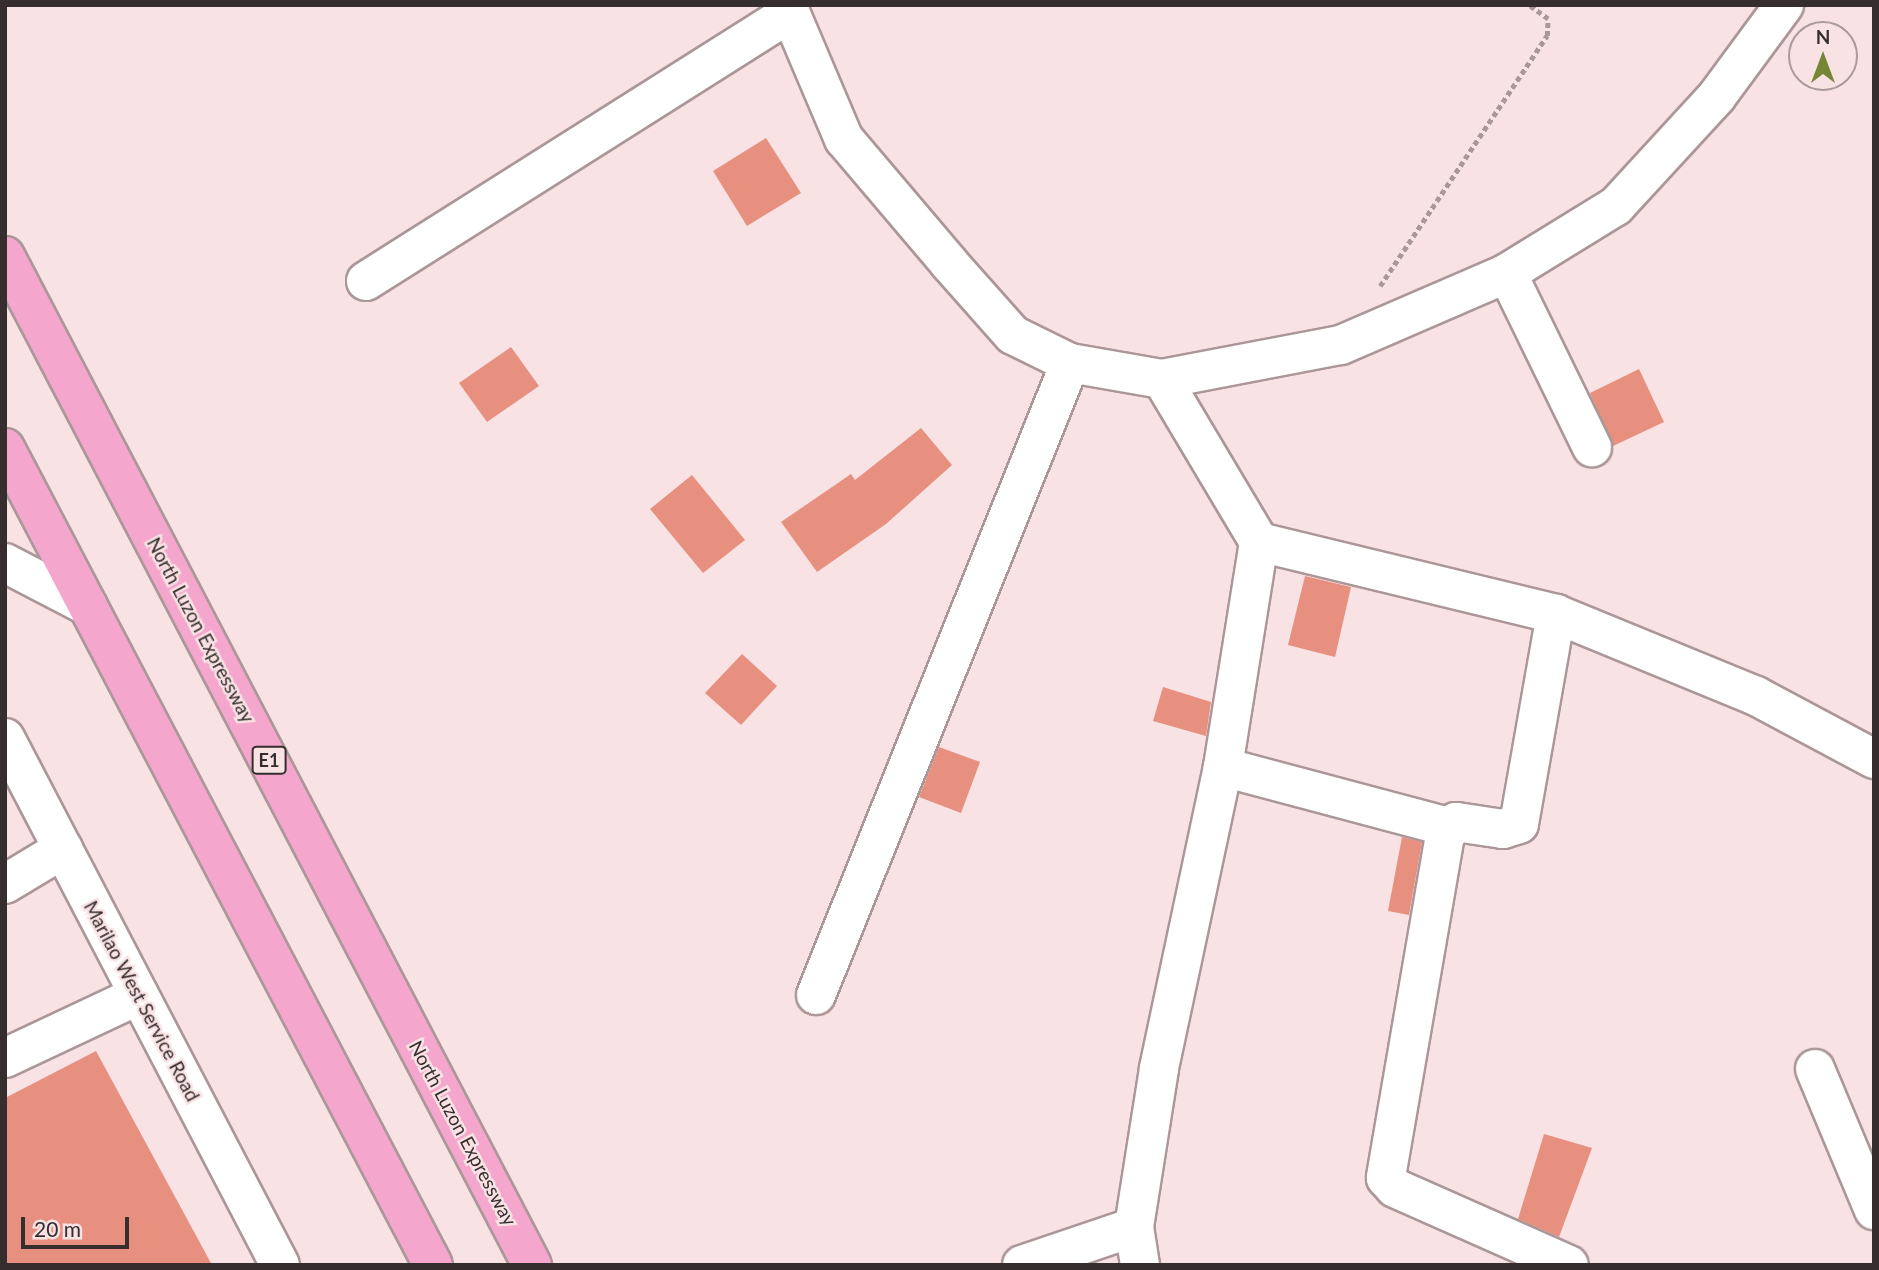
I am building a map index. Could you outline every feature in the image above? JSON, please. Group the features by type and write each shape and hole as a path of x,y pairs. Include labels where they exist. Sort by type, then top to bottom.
{"highway":[{"name":"North Luzon Expressway","path":"5,256 533,1265"},
{"path":"5,448 433,1265"}],"street":[{"path":"366,281 788,9 844,139 1013,335 1070,363 1162,379 1341,345 1507,273 1616,206 1717,96 1784,5"},
{"path":"1507,273 1592,447"},
{"path":"816,995 1070,363"},
{"path":"1140,1265 1134,1227 1159,1069 1223,767 1259,542 1162,379"},
{"path":"1259,542 1556,614 1756,696 1874,759"},
{"path":"5,563 88,606"},
{"path":"1223,767 1448,827 1519,824 1556,614"},
{"name":"Marilao West Service Road","path":"5,738 280,1265"},
{"path":"1448,827 1386,1178 1395,1188 1569,1265"},
{"path":"5,884 63,849"},
{"path":"5,1058 139,995"},
{"path":"1815,1069 1874,1210"},
{"path":"1022,1265 1134,1227"}],"path":[{"path":"1341,345 1547,36 1548,19 1529,5"}],"building":[{"path":"766,138 801,193 747,226 713,171"},
{"path":"511,347 539,386 487,422 459,383"},
{"path":"1639,369 1664,422 1613,446 1590,393"},
{"path":"921,428 952,465 886,524 817,572 781,522 851,474 855,480"},
{"path":"692,475 745,540 703,573 650,509"},
{"path":"1305,576 1351,587 1335,657 1288,645"},
{"path":"742,654 777,686 741,725 705,693"},
{"path":"1163,687 1211,702 1206,736 1153,721"},
{"path":"939,747 980,762 961,813 919,797"},
{"path":"1402,837 1422,842 1409,915 1388,911"},
{"path":"96,1051 212,1265 5,1265 5,1098"},
{"path":"1544,1134 1592,1148 1559,1237 1518,1219"}]}
